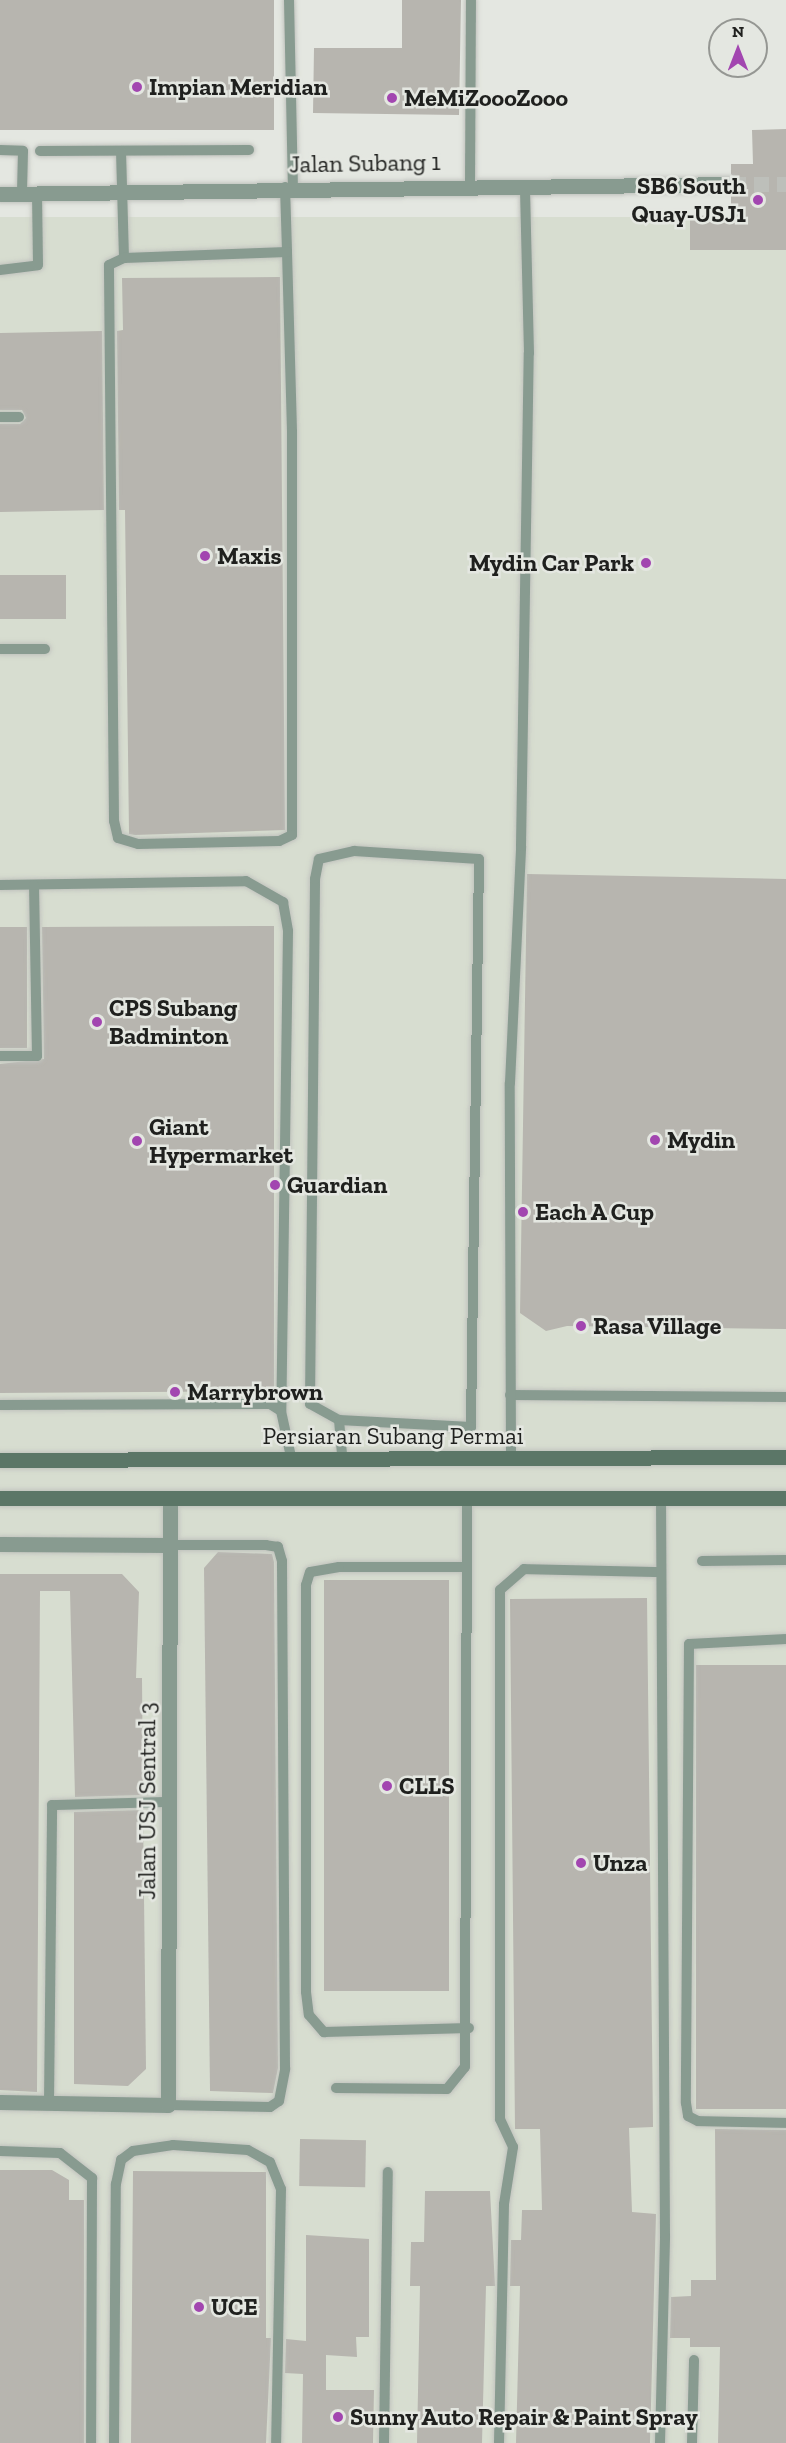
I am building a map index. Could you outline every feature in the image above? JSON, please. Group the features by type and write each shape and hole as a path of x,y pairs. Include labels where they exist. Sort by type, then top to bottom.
{"main road":[{"name":"Persiaran Subang Permai","path":"0,1460 291,1457 511,1459 786,1457"},
{"path":"0,1498 661,1500 786,1498"}],"street":[{"name":"Jalan Subang 1","path":"0,194 470,184 731,184"},
{"name":"Jalan USJ Sentral 3","path":"168,2105 170,1498"},
{"path":"0,1544 170,1545"},
{"path":"0,2103 168,2105"}],"lane":[{"path":"288,252 124,258 109,265 118,838 138,844 279,841 292,835 288,252 289,0"},
{"path":"470,184 471,0"},
{"path":"0,150 23,151 38,265 0,270"},
{"path":"40,151 249,150"},
{"path":"121,151 124,258"},
{"path":"511,1459 510,1083 521,846 529,353 525,185"},
{"path":"0,417 19,417"},
{"path":"0,649 45,649"},
{"path":"354,850 479,859 471,1426 339,1420 310,1404 319,859 354,850"},
{"path":"0,885 246,881 283,902 288,931 282,1412 291,1457"},
{"path":"0,1056 37,1056 34,885"},
{"path":"510,1395 786,1397"},
{"path":"0,1405 270,1404 282,1412"},
{"path":"339,1420 342,1457"},
{"path":"336,2088 447,2089 465,2067 469,2028 466,1498"},
{"path":"660,2443 665,2236 661,1500"},
{"path":"168,2105 270,2107 279,2101 285,2069 282,1561 278,1547 170,1545"},
{"path":"702,1561 786,1560"},
{"path":"467,1567 339,1567 310,1572 306,1585 306,1992 309,2015 324,2032 469,2028"},
{"path":"499,2443 504,2204 513,2147 500,2119 500,1590 524,1569 662,1572"},
{"path":"786,1639 689,1644 686,2103 688,2116 698,2121 786,2124"},
{"path":"49,2103 52,1804 169,1802"},
{"path":"114,2443 116,2184 122,2160 133,2151 173,2145 248,2150 270,2162 281,2189 276,2443"},
{"path":"0,2151 60,2153 92,2178 91,2443"},
{"path":"384,2443 388,2172"},
{"path":"692,2443 693,2360"}],"shaded area":[{"path":"0,217 786,217 786,2443 0,2443"}],"building":[{"name":"Impian Meridian","path":"0,0 274,0 274,130 0,130"},
{"path":"402,0 461,0 459,115 313,113 314,48 402,48"},
{"name":"SB6 South Quay-USJ1","path":"786,129 786,250 690,250 690,216 731,215 731,194 741,184 731,174 731,164 753,164 752,130"},
{"name":"Maxis","path":"280,277 285,830 129,834 125,510 119,510 117,331 123,330 122,278"},
{"path":"102,331 104,510 0,512 0,424 20,424 26,418 22,410 0,410 0,333"},
{"path":"0,575 66,575 66,619 0,619"},
{"name":"Mydin","path":"527,874 786,879 786,1329 567,1326 546,1331 520,1313"},
{"name":"Giant Hypermarket","path":"274,926 274,1391 0,1393 0,1064 44,1059 42,927"},
{"path":"0,927 27,927 27,1048 0,1048"},
{"path":"218,1552 272,1554 274,1562 278,2068 273,2093 210,2091 204,1568"},
{"path":"0,1574 122,1574 139,1592 136,1678 142,1678 143,1795 75,1797 70,1591 40,1591 37,2092 0,2090"},
{"name":"CLLS","path":"324,1580 449,1580 449,1991 324,1991"},
{"name":"Unza","path":"647,1598 653,2127 629,2128 632,2212 656,2214 650,2443 516,2443 520,2286 510,2286 511,2240 521,2240 522,2210 542,2210 540,2129 515,2129 510,1599"},
{"path":"696,1665 786,1665 786,2109 696,2109"},
{"path":"143,1810 146,2069 128,2086 74,2084 74,1812"},
{"path":"715,2129 786,2130 786,2443 718,2443 720,2347 690,2347 690,2338 670,2338 671,2297 691,2296 691,2280 716,2280"},
{"path":"300,2139 366,2140 365,2187 299,2186"},
{"path":"0,2170 52,2170 69,2180 69,2200 84,2200 84,2443 0,2443"},
{"name":"UCE","path":"133,2171 266,2172 266,2338 271,2338 266,2443 131,2443"},
{"path":"425,2191 490,2191 495,2286 486,2286 482,2443 417,2443 420,2286 410,2286 411,2242 424,2242"},
{"path":"306,2235 369,2239 369,2337 356,2337 357,2357 326,2355 326,2390 374,2390 373,2443 302,2443 303,2374 285,2373 286,2339 306,2341"}],"tunnel":[{"path":"731,184 786,184"}],"place":[{"name":"Impian Meridian","path":"137,87"},
{"name":"MeMiZoooZooo","path":"392,98"},
{"name":"SB6 South Quay-USJ1","path":"758,200"},
{"name":"Maxis","path":"205,556"},
{"name":"Mydin Car Park","path":"646,563"},
{"name":"CPS Subang Badminton","path":"97,1022"},
{"name":"Mydin","path":"655,1140"},
{"name":"Giant Hypermarket","path":"137,1141"},
{"name":"Guardian","path":"275,1185"},
{"name":"Each A Cup","path":"523,1212"},
{"name":"Rasa Village","path":"581,1326"},
{"name":"Marrybrown","path":"175,1392"},
{"name":"CLLS","path":"387,1786"},
{"name":"Unza","path":"581,1863"},
{"name":"UCE","path":"199,2307"},
{"name":"Sunny Auto Repair & Paint Spray","path":"338,2417"}]}
